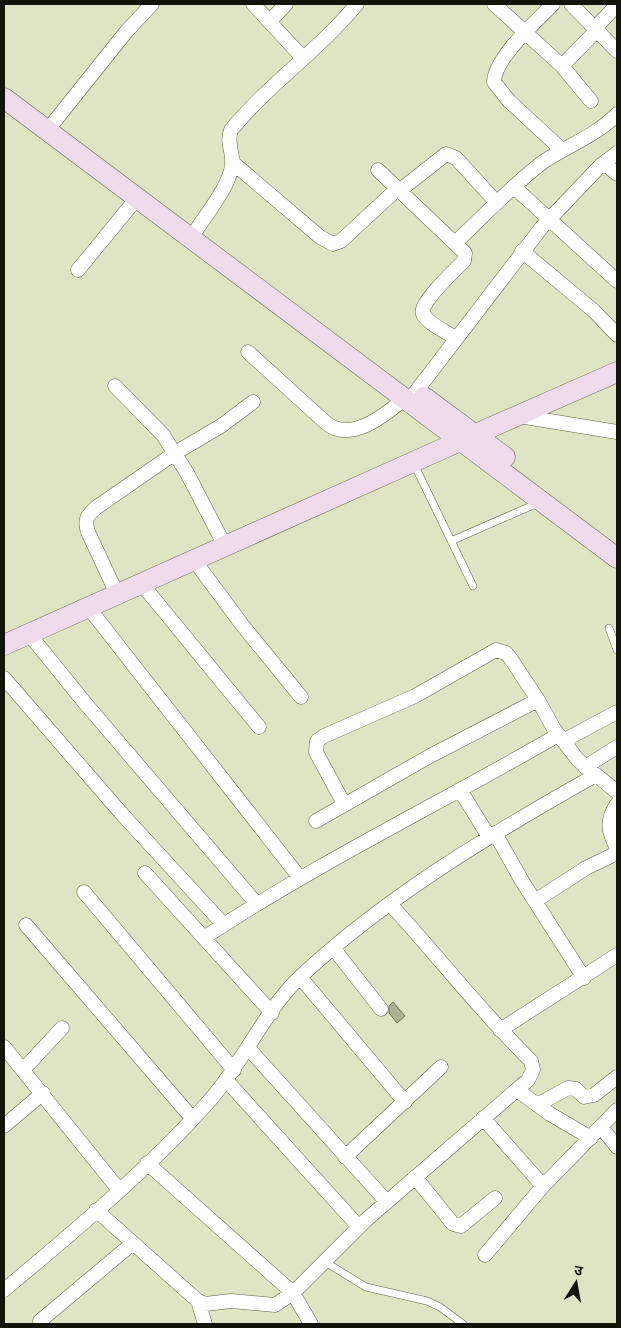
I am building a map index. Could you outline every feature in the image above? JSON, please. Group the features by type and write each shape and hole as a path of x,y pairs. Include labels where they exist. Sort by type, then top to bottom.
{"street":[{"path":"54,122 126,32 152,4"},
{"path":"253,4 303,58"},
{"path":"270,21 286,4"},
{"path":"197,229 226,182 232,162 228,144 230,130 303,58 334,31 357,4"},
{"path":"494,4 562,66 591,101"},
{"path":"553,4 497,67 494,82 509,101 562,150"},
{"path":"571,4 617,51"},
{"path":"562,66 617,5"},
{"path":"4,84 197,229 410,397"},
{"path":"4,98 137,198 410,397 617,544"},
{"path":"455,242 529,174 562,150 600,130 617,114"},
{"path":"248,352 324,422 337,431 352,430 378,419 410,397 522,251 604,163 617,153"},
{"path":"232,162 320,237 333,244 341,241 398,190 446,154 456,158 497,202"},
{"path":"604,163 617,174"},
{"path":"378,170 455,242 464,253 464,262 428,300 422,310 429,320 455,338"},
{"path":"514,187 617,281"},
{"path":"78,270 137,198"},
{"path":"522,251 594,310 617,335"},
{"path":"4,645 467,437 617,372"},
{"path":"114,386 154,424 175,453 225,546"},
{"path":"117,594 88,532 87,517 97,507 175,453 221,426 253,402"},
{"path":"518,416 617,432"},
{"path":"467,437 542,501 617,558"},
{"path":"194,560 243,626 301,697"},
{"path":"142,584 259,727"},
{"path":"88,607 300,878"},
{"path":"29,634 85,703 256,903"},
{"path":"344,804 316,752 317,741 324,736 415,696 496,650 506,653 561,738 590,772 617,792"},
{"path":"4,678 121,813 224,925"},
{"path":"316,821 459,740 538,700"},
{"path":"205,937 256,903 460,790 561,738 617,712"},
{"path":"4,1290 119,1190 192,1118 230,1075 272,1013 300,977 390,904 590,772 617,747"},
{"path":"460,790 492,835 584,978"},
{"path":"617,804 612,810 608,828 617,848"},
{"path":"535,901 578,872 617,853"},
{"path":"145,874 205,937 272,1013"},
{"path":"84,892 230,1075 359,1227"},
{"path":"96,1210 198,1301 205,1304 240,1302 267,1306 282,1302 359,1227 528,1080 532,1074 533,1066 531,1061 500,1030 437,955 390,904"},
{"path":"26,925 192,1118"},
{"path":"334,949 381,1009"},
{"path":"500,1030 617,956"},
{"path":"300,977 405,1102"},
{"path":"24,1070 62,1028"},
{"path":"4,1047 43,1093 119,1190"},
{"path":"249,1049 387,1202"},
{"path":"345,1157 441,1068"},
{"path":"537,1105 568,1088 576,1089 584,1097 591,1097 616,1081"},
{"path":"517,1090 537,1105 596,1132 617,1146"},
{"path":"4,1126 43,1093"},
{"path":"485,1255 544,1186 617,1110"},
{"path":"483,1118 544,1186"},
{"path":"147,1163 293,1293 311,1324"},
{"path":"415,1177 453,1224 457,1226 461,1226 495,1198"},
{"path":"40,1321 133,1243"},
{"path":"198,1301 205,1324"}],"lane":[{"path":"413,462 473,586"},
{"path":"451,541 542,501"},
{"path":"609,628 617,650"},
{"path":"325,1262 366,1287 427,1301 440,1307 463,1324"}],"building":[{"path":"393,1002 405,1016 397,1023 389,1013 389,1006"}]}
